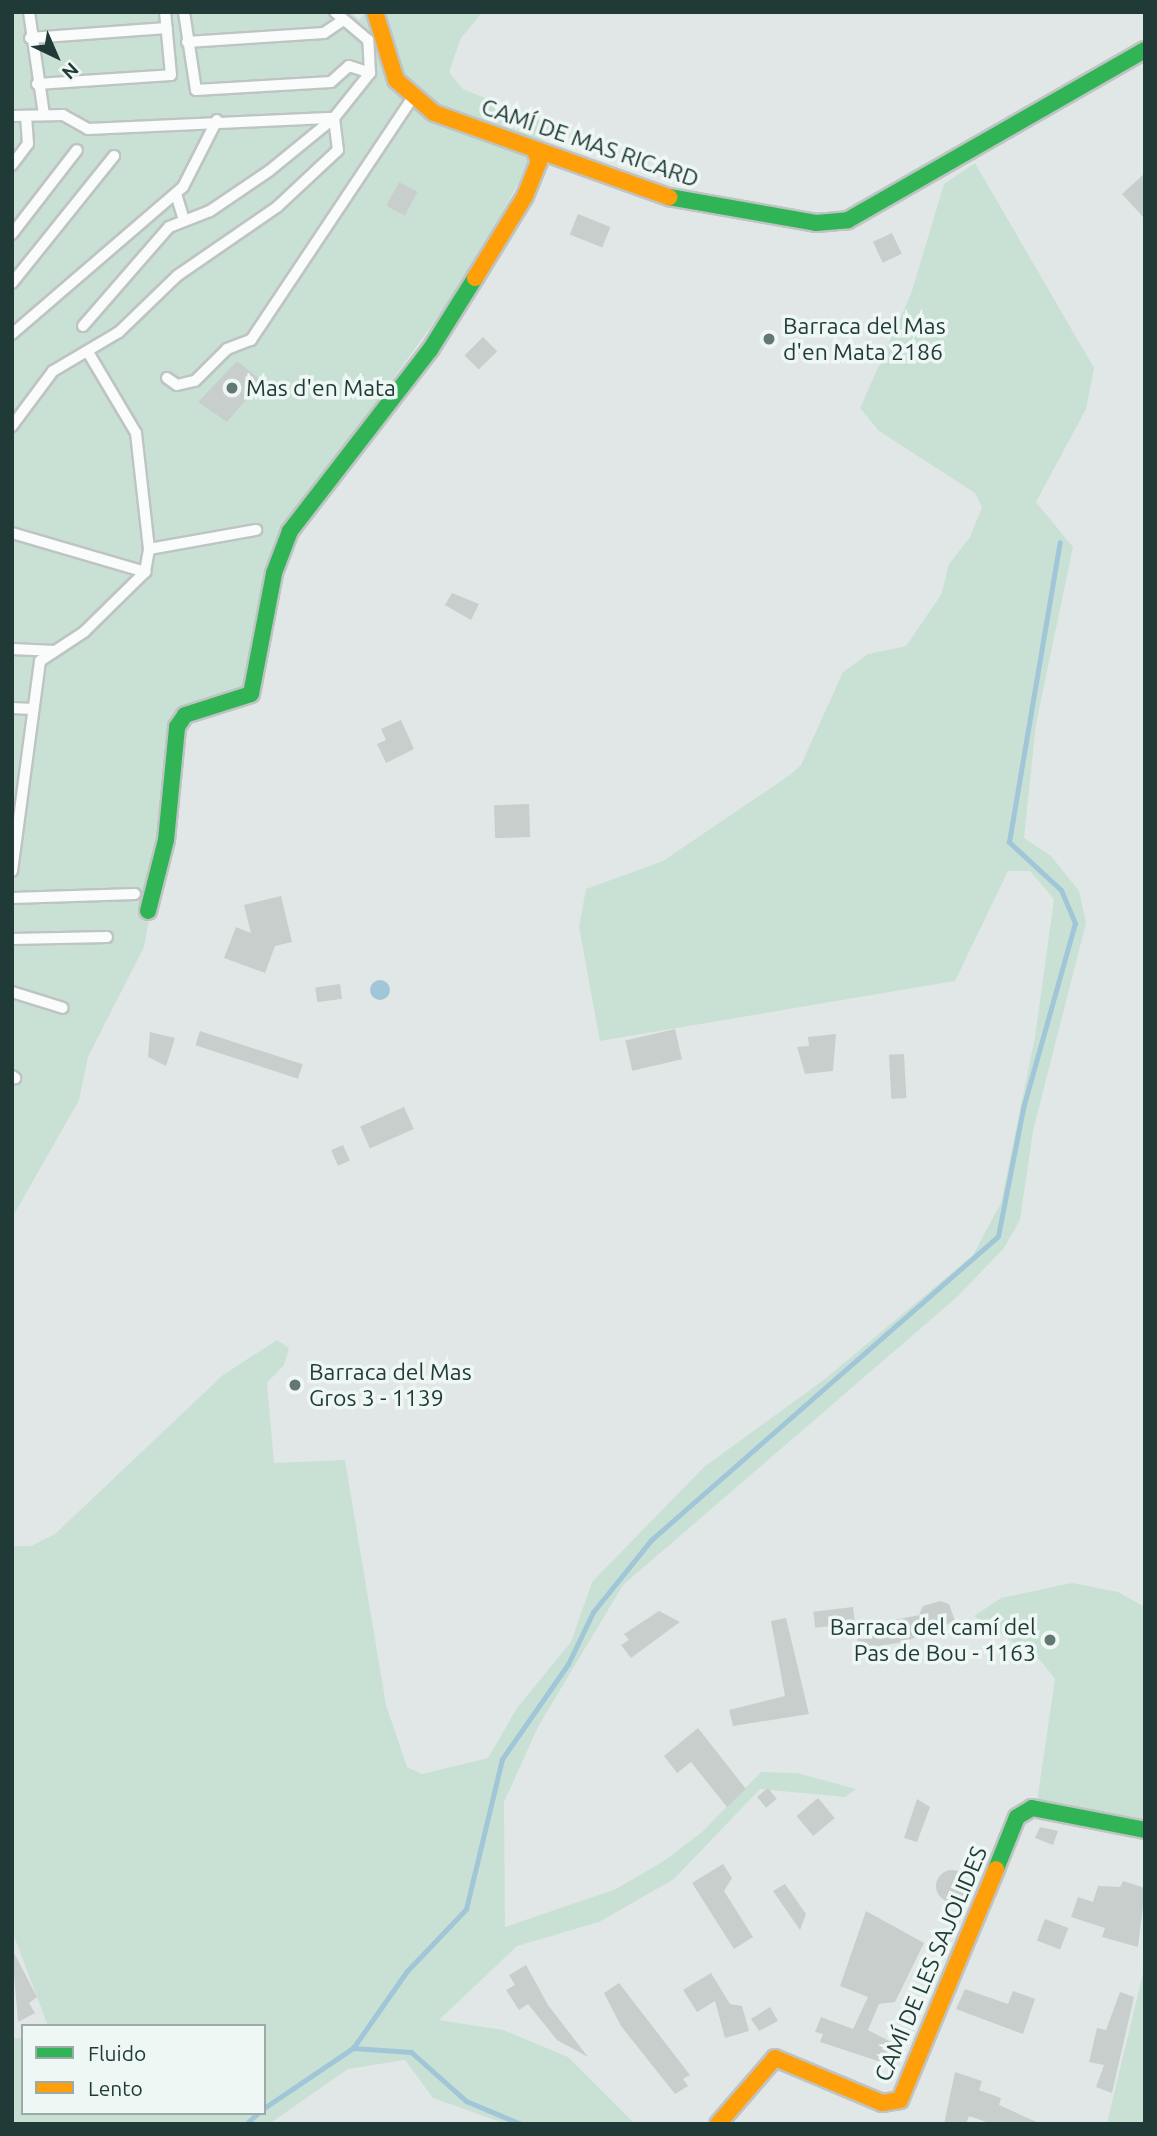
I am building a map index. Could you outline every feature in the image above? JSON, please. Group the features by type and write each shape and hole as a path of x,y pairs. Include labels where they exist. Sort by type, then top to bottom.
{"street":[{"name":"CAMÍ DE MAS RICARD","path":"375,12 389,65 413,97 434,113 535,151 692,204 816,223 848,220 1145,50"},
{"path":"148,911 166,840 177,727 185,715 251,694 274,573 290,531 430,350 526,196 539,162 535,151"},
{"name":"CAMÍ DE LES SAJOLIDES","path":"718,2124 775,2059 882,2103 900,2099 1017,1817 1032,1808 1145,1830"}],"lane":[{"path":"29,12 30,38 44,116"},
{"path":"37,84 171,75 165,12"},
{"path":"184,12 196,90 331,82 349,66 370,73"},
{"path":"83,326 169,227 210,211 270,171 334,118 370,73 368,40 339,16 324,33 187,42"},
{"path":"30,38 167,28"},
{"path":"167,378 177,385 195,382 228,349 251,340 413,97"},
{"path":"12,116 63,115 88,130 217,120 334,118"},
{"path":"12,165 29,144 26,116"},
{"path":"12,426 53,371 119,332 177,276 277,207 338,150 334,118"},
{"path":"12,334 176,194 217,120"},
{"path":"12,234 77,150"},
{"path":"12,283 114,156"},
{"path":"176,194 184,221"},
{"path":"12,871 15,829 40,661 84,632 145,572 149,549 136,433 88,352"},
{"path":"149,549 256,530"},
{"path":"12,533 145,572"},
{"path":"12,649 55,652"},
{"path":"12,708 33,709"},
{"path":"12,765 25,766"},
{"path":"12,898 135,894"},
{"path":"12,939 107,937"},
{"path":"12,992 62,1009"}],"green space":[{"path":"12,12 351,12 359,20 366,12 483,12 461,38 449,72 463,89 551,125 464,281 275,542 246,687 187,708 144,947 88,1057 79,1100 12,1218"},
{"path":"975,163 1094,368 1086,409 1036,502 1073,547 1036,724 1024,838 1051,856 1079,891 1086,923 1033,1131 1020,1220 1004,1248 957,1297 623,1585 539,1725 504,1802 505,1927 616,1889 664,1861 702,1832 761,1772 797,1773 856,1789 845,1797 760,1789 674,1879 599,1922 517,1946 439,2020 503,2030 568,2057 635,2124 506,2124 433,2098 405,2060 348,2069 269,2124 12,2124 12,2038 21,2038 21,2115 266,2115 266,2024 47,2024 12,1931 12,1546 31,1546 55,1534 223,1375 277,1340 289,1348 284,1365 267,1383 274,1463 345,1460 386,1705 407,1767 422,1774 488,1758 517,1708 571,1642 592,1582 704,1467 825,1379 973,1255 1001,1203 1035,1037 1054,899 1030,871 1008,871 955,981 600,1041 579,927 586,889 663,861 801,765 843,672 868,654 906,646 941,595 949,564 970,537 982,507 975,493 879,431 860,408 911,294 944,184"},
{"path":"1072,1583 1118,1592 1145,1607 1145,1819 1037,1801 1055,1679 1040,1660 974,1616 1001,1598"},
{"path":"1145,1965 1145,2124 1109,2124 1107,2123"}],"water":[{"path":"380,980 387,983 390,990 387,997 380,1000 373,997 370,990 373,983"}],"building":[{"path":"1145,173 1145,219 1122,194"},
{"path":"399,182 418,192 405,216 386,206"},
{"path":"578,214 610,227 602,248 570,234"},
{"path":"892,233 902,254 883,263 873,242"},
{"path":"483,337 497,351 479,370 465,355"},
{"name":"Mas d'en Mata","path":"237,361 262,381 227,422 198,402"},
{"path":"452,593 479,604 471,620 445,605"},
{"path":"401,720 414,749 386,763 377,744 386,740 381,729"},
{"path":"529,804 530,837 495,838 494,805"},
{"path":"281,896 292,942 275,946 265,973 224,958 236,927 251,933 244,905"},
{"path":"340,984 342,999 317,1002 315,987"},
{"path":"675,1029 682,1059 632,1071 625,1040"},
{"path":"200,1031 303,1064 298,1079 195,1045"},
{"path":"150,1032 175,1038 166,1066 148,1057"},
{"path":"836,1034 833,1071 805,1074 797,1047 809,1046 808,1037"},
{"path":"904,1054 906,1098 891,1099 889,1055"},
{"path":"404,1107 414,1129 370,1148 360,1127"},
{"path":"343,1145 350,1161 338,1166 331,1150"},
{"path":"940,1601 949,1604 955,1621 904,1642 859,1649 856,1628 919,1615 923,1606"},
{"path":"853,1607 855,1623 815,1628 813,1612"},
{"path":"659,1611 680,1622 631,1658 621,1645 629,1640 624,1634"},
{"path":"786,1618 809,1714 733,1726 729,1710 785,1696 771,1621"},
{"path":"698,1728 746,1789 727,1807 691,1762 677,1773 664,1756"},
{"path":"768,1788 777,1799 766,1808 757,1797"},
{"path":"818,1798 835,1818 813,1836 797,1816"},
{"path":"917,1799 930,1807 917,1842 904,1838"},
{"path":"1040,1827 1058,1831 1053,1845 1035,1838"},
{"path":"723,1864 732,1878 724,1891 753,1937 734,1949 692,1883"},
{"path":"952,1870 963,1875 968,1886 963,1897 952,1902 941,1897 936,1886 941,1875"},
{"path":"1123,1881 1145,1888 1138,1947 1102,1937 1105,1928 1071,1917 1078,1897 1093,1902 1098,1886 1120,1887"},
{"path":"785,1884 806,1914 800,1930 773,1891"},
{"path":"866,1911 924,1943 895,2002 879,2004 868,2030 893,2043 884,2063 820,2042 823,2034 815,2032 821,2017 853,2029 868,1997 840,1986"},
{"path":"1045,1919 1068,1928 1060,1949 1037,1940"},
{"path":"12,1949 37,1997 29,2003 35,2013 18,2022"},
{"path":"526,1965 548,2005 588,2057 557,2040 528,2004 519,2010 506,1990 515,1985 509,1975"},
{"path":"711,1973 730,2004 742,2006 749,2031 725,2038 715,2001 697,2012 683,1990"},
{"path":"619,1983 690,2075 683,2079 688,2086 675,2094 621,2026 604,1993"},
{"path":"965,1989 1008,2004 1013,1991 1035,1999 1023,2034 956,2009"},
{"path":"1120,1992 1134,1997 1112,2093 1096,2087 1104,2065 1089,2062 1097,2028 1106,2030"},
{"path":"770,2007 778,2021 759,2031 751,2019"},
{"path":"955,2072 982,2081 979,2090 1001,2098 999,2105 1041,2124 992,2124 969,2116 966,2124 944,2124"}],"waterway":[{"path":"353,2048 407,1971 466,1909 502,1759 568,1664 593,1612 651,1540 998,1236 1023,1108 1075,923 1061,890 1009,842 1060,542"},
{"path":"266,2107 353,2048 411,2052 466,2101 521,2124"},
{"path":"246,2124 256,2115"}],"traffic: fast":[{"path":"669,197 816,223 848,220 1145,50"},
{"path":"148,911 166,840 177,727 185,715 251,694 274,573 290,531 430,350 475,278"},
{"path":"996,1869 1017,1817 1032,1808 1145,1830"}],"traffic: slow":[{"path":"375,12 396,80 434,113 669,197"},
{"path":"475,278 525,196 539,162 535,151"},
{"path":"718,2124 775,2058 882,2103 900,2100 996,1869"}],"place":[{"name":"Barraca del Mas d'en Mata 2186","path":"769,339"},
{"name":"Mas d'en Mata","path":"232,388"},
{"name":"Barraca del Mas Gros 3 - 1139","path":"295,1385"},
{"name":"Barraca del camí del Pas de Bou - 1163","path":"1050,1640"}]}
